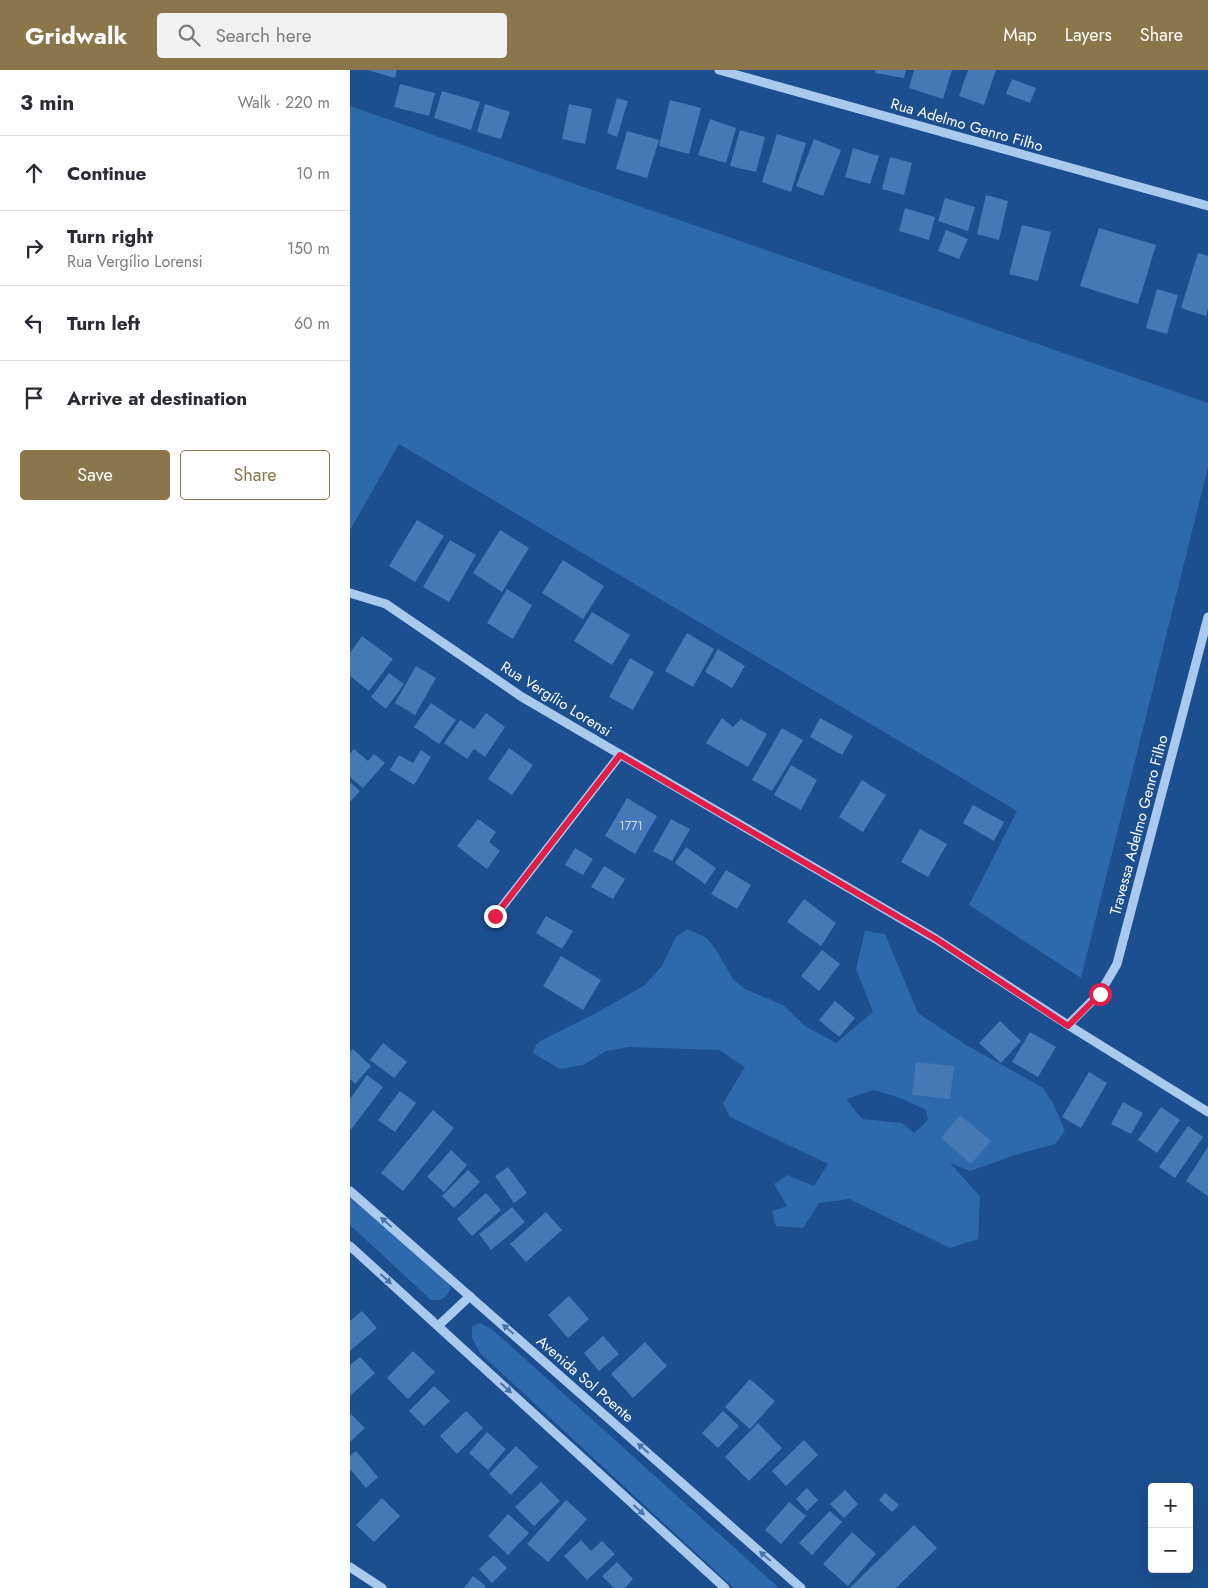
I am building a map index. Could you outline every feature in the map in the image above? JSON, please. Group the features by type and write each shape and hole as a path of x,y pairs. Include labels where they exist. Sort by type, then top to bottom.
{"street":[{"name":"Rua Adelmo Genro Filho","path":"719,70 1208,206"},
{"name":"Rua Vergílio Lorensi","path":"350,593 386,604 522,697 936,939 1068,1026 1208,1112"},
{"name":"Travessa Adelmo Genro Filho","path":"1068,1026 1100,994 1117,964 1208,616"},
{"path":"495,916 620,755"},
{"name":"Avenida Sol Poente","path":"350,1191 801,1588"},
{"path":"350,1246 725,1588"},
{"path":"438,1326 470,1296"},
{"path":"350,1567 382,1588"}],"shaded area":[{"path":"350,106 1208,403 1208,467 1081,978 969,905 1017,811 399,444 350,530"},
{"path":"687,929 707,938 733,979 745,989 783,1005 805,1026 836,1043 873,1012 856,969 865,931 885,934 918,1013 966,1045 1042,1087 1053,1103 1065,1131 1055,1144 1015,1155 970,1171 950,1163 980,1196 978,1239 950,1248 849,1199 819,1203 803,1228 776,1226 772,1211 787,1206 774,1184 787,1175 814,1186 828,1164 730,1117 723,1103 745,1067 719,1050 629,1047 606,1051 583,1065 560,1069 533,1053 536,1045 542,1040 598,1012 645,985 662,966 676,937","holes":["874,1090 903,1099 926,1110 928,1120 914,1133 902,1123 862,1119 846,1099"]},
{"path":"350,1197 444,1278 451,1288 445,1296 438,1300 431,1300 350,1225"},
{"path":"480,1323 493,1330 779,1588 734,1588 480,1353 472,1338 472,1326"}],"building":[{"path":"367,70 397,70 395,78"},
{"path":"875,70 906,70 904,78 875,73"},
{"path":"914,70 952,70 943,99 909,88"},
{"path":"968,70 996,70 984,105 959,96"},
{"path":"1012,79 1036,88 1030,103 1006,94"},
{"path":"400,84 435,93 429,116 394,107"},
{"path":"442,91 480,102 471,130 434,118"},
{"path":"617,98 628,101 617,137 607,133"},
{"path":"670,100 701,108 689,154 659,146"},
{"path":"485,104 510,112 501,139 477,132"},
{"path":"569,104 592,109 585,144 562,139"},
{"path":"710,119 736,128 726,163 698,155"},
{"path":"740,130 765,137 756,172 730,166"},
{"path":"627,131 659,140 647,178 616,169"},
{"path":"777,134 806,143 791,192 762,182"},
{"path":"814,139 841,150 823,196 796,186"},
{"path":"853,148 879,156 870,184 845,177"},
{"path":"890,157 912,163 904,195 882,189"},
{"path":"986,195 1008,201 999,240 977,234"},
{"path":"945,198 975,207 968,231 938,221"},
{"path":"905,208 935,217 929,240 899,231"},
{"path":"1022,225 1051,232 1038,281 1009,274"},
{"path":"1099,228 1156,245 1138,304 1080,286"},
{"path":"946,230 968,239 959,259 938,251"},
{"path":"1198,253 1208,256 1208,309 1206,316 1181,308"},
{"path":"1157,289 1178,295 1167,334 1146,328"},
{"path":"417,520 444,536 415,582 389,566"},
{"path":"500,530 529,548 502,592 473,573"},
{"path":"450,540 476,555 449,602 423,587"},
{"path":"563,560 604,586 583,619 542,593"},
{"path":"507,589 532,605 513,639 487,623"},
{"path":"592,612 630,635 612,665 574,641"},
{"path":"687,633 714,649 693,687 665,671"},
{"path":"362,636 393,659 369,691 350,676 350,653"},
{"path":"718,649 745,666 732,688 705,672"},
{"path":"630,658 654,672 633,710 609,697"},
{"path":"416,666 436,678 415,715 395,703"},
{"path":"389,673 404,684 386,709 371,697"},
{"path":"431,703 456,720 439,744 414,727"},
{"path":"486,713 505,727 485,757 474,749 467,759 444,743 460,720 474,729"},
{"path":"722,718 733,727 741,719 767,734 748,767 706,743"},
{"path":"820,718 853,736 842,755 810,737"},
{"path":"782,728 803,740 772,791 752,780"},
{"path":"509,748 533,765 512,795 488,779"},
{"path":"354,749 368,761 374,754 385,763 363,788 350,777 350,754"},
{"path":"421,750 431,757 414,785 390,770 399,755 413,763"},
{"path":"791,765 817,780 801,810 774,795"},
{"path":"862,780 886,795 863,832 839,817"},
{"path":"350,782 360,791 350,802"},
{"path":"627,798 657,816 635,854 605,836"},
{"path":"973,805 1004,822 994,841 963,823"},
{"path":"478,819 496,832 489,842 500,851 487,869 457,846"},
{"path":"671,819 690,829 672,861 653,851"},
{"path":"920,829 947,844 928,877 901,862"},
{"path":"686,847 716,868 705,884 675,863"},
{"path":"575,848 593,859 583,875 565,865"},
{"path":"604,866 625,879 613,899 591,887"},
{"path":"726,870 751,885 737,909 711,894"},
{"path":"804,899 836,923 821,946 787,922"},
{"path":"546,916 573,931 562,949 536,933"},
{"path":"822,950 840,964 819,991 801,976"},
{"path":"561,956 601,980 583,1010 543,986"},
{"path":"835,1001 855,1018 839,1037 819,1020"},
{"path":"1000,1021 1021,1041 1001,1063 979,1043"},
{"path":"1030,1032 1056,1047 1038,1077 1012,1062"},
{"path":"383,1043 407,1062 394,1078 370,1060"},
{"path":"353,1049 371,1066 355,1084 350,1079 350,1052"},
{"path":"916,1062 954,1066 950,1099 912,1095"},
{"path":"1089,1072 1107,1083 1081,1128 1062,1117"},
{"path":"367,1075 383,1087 350,1131 350,1099"},
{"path":"400,1091 416,1103 395,1132 378,1120"},
{"path":"1123,1102 1143,1113 1131,1134 1111,1124"},
{"path":"1161,1107 1180,1120 1157,1153 1138,1140"},
{"path":"433,1110 454,1128 403,1191 381,1173"},
{"path":"960,1115 991,1141 971,1164 941,1138"},
{"path":"1188,1126 1203,1137 1175,1178 1159,1167"},
{"path":"1208,1147 1208,1196 1186,1181"},
{"path":"451,1150 467,1165 444,1192 427,1177"},
{"path":"508,1167 527,1193 514,1203 495,1176"},
{"path":"468,1170 480,1182 454,1208 442,1196"},
{"path":"486,1193 501,1210 472,1236 457,1219"},
{"path":"512,1207 525,1222 491,1250 479,1234"},
{"path":"546,1212 562,1230 526,1262 510,1244"},
{"path":"569,1296 589,1319 568,1338 548,1315"},
{"path":"362,1311 377,1328 350,1351 350,1321"},
{"path":"603,1336 619,1354 599,1371 584,1353"},
{"path":"645,1342 667,1366 633,1398 611,1374"},
{"path":"413,1351 435,1372 408,1399 387,1378"},
{"path":"360,1357 375,1373 350,1396 350,1365"},
{"path":"750,1379 775,1401 750,1429 725,1407"},
{"path":"434,1386 450,1401 424,1426 409,1411"},
{"path":"466,1411 483,1428 457,1454 440,1436"},
{"path":"723,1411 739,1426 718,1448 702,1433"},
{"path":"350,1413 365,1428 350,1442"},
{"path":"758,1423 782,1448 749,1481 725,1457"},
{"path":"487,1432 506,1449 488,1470 469,1453"},
{"path":"804,1440 818,1455 786,1486 772,1471"},
{"path":"516,1446 538,1467 511,1495 489,1474"},
{"path":"356,1451 378,1477 366,1488 350,1469 350,1456"},
{"path":"541,1482 560,1501 534,1526 515,1507"},
{"path":"807,1488 818,1500 807,1511 796,1499"},
{"path":"845,1490 858,1504 844,1518 830,1504"},
{"path":"885,1493 899,1505 892,1512 879,1500"},
{"path":"382,1498 400,1516 374,1542 356,1525"},
{"path":"566,1500 587,1519 548,1562 527,1544"},
{"path":"789,1502 806,1516 781,1544 765,1530"},
{"path":"830,1511 842,1522 812,1555 799,1543"},
{"path":"508,1514 529,1533 508,1555 488,1536"},
{"path":"914,1525 937,1548 896,1588 850,1588"},
{"path":"852,1532 876,1554 848,1586 823,1564"},
{"path":"581,1540 591,1551 602,1541 615,1554 587,1580 564,1556"},
{"path":"494,1555 507,1568 492,1583 479,1569"},
{"path":"617,1562 633,1579 625,1588 614,1588 602,1576"},
{"path":"473,1576 486,1586 484,1588 464,1588"}],"route":[{"path":"495,916 620,755 936,939 1068,1026 1100,994"}]}
